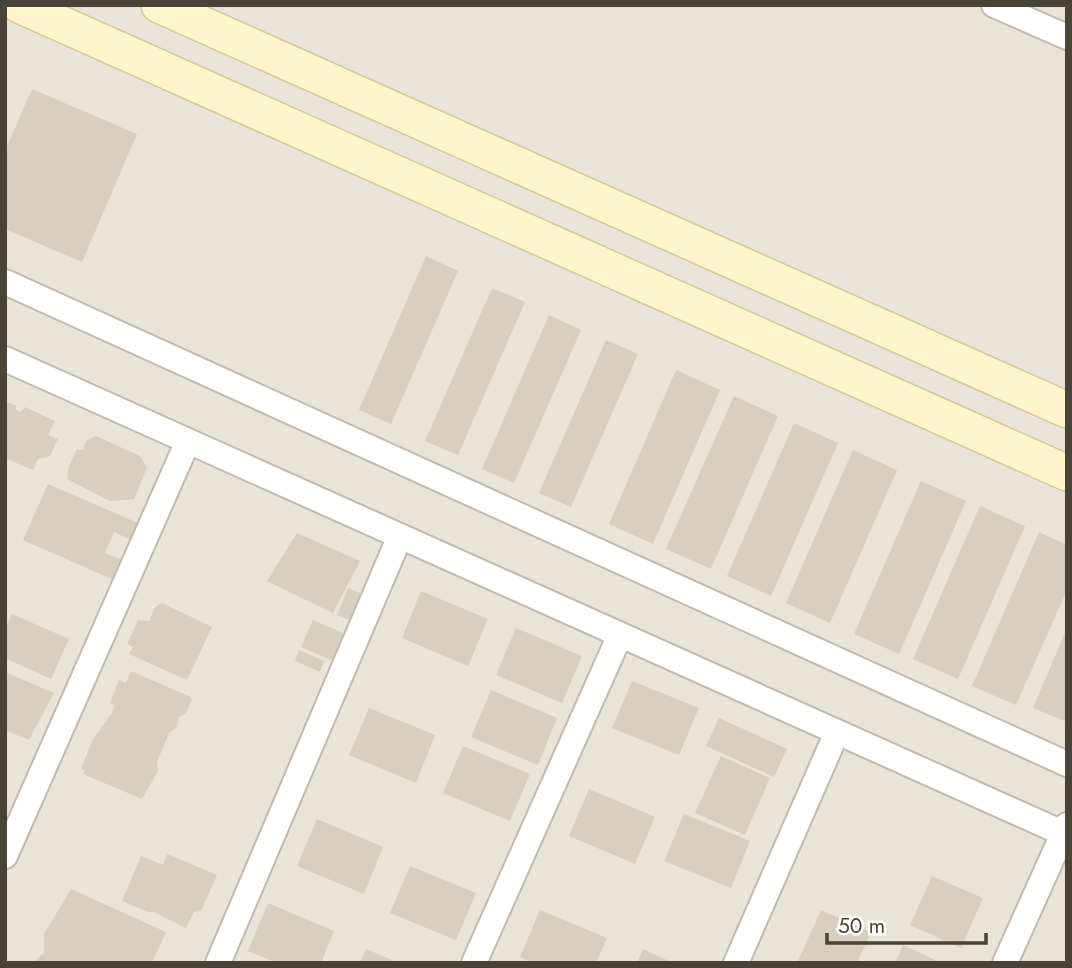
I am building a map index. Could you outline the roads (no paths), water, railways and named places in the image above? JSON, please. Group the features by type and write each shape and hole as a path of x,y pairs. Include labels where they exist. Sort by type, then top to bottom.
{"street":[{"path":"19,5 1067,473"},
{"path":"159,5 1067,410"},
{"path":"994,5 1067,37"},
{"path":"5,282 1067,764"},
{"path":"5,359 837,732 1066,831 1005,963"},
{"path":"5,856 188,441"},
{"path":"218,963 400,536"},
{"path":"474,963 620,635"},
{"path":"736,963 837,732"}]}
